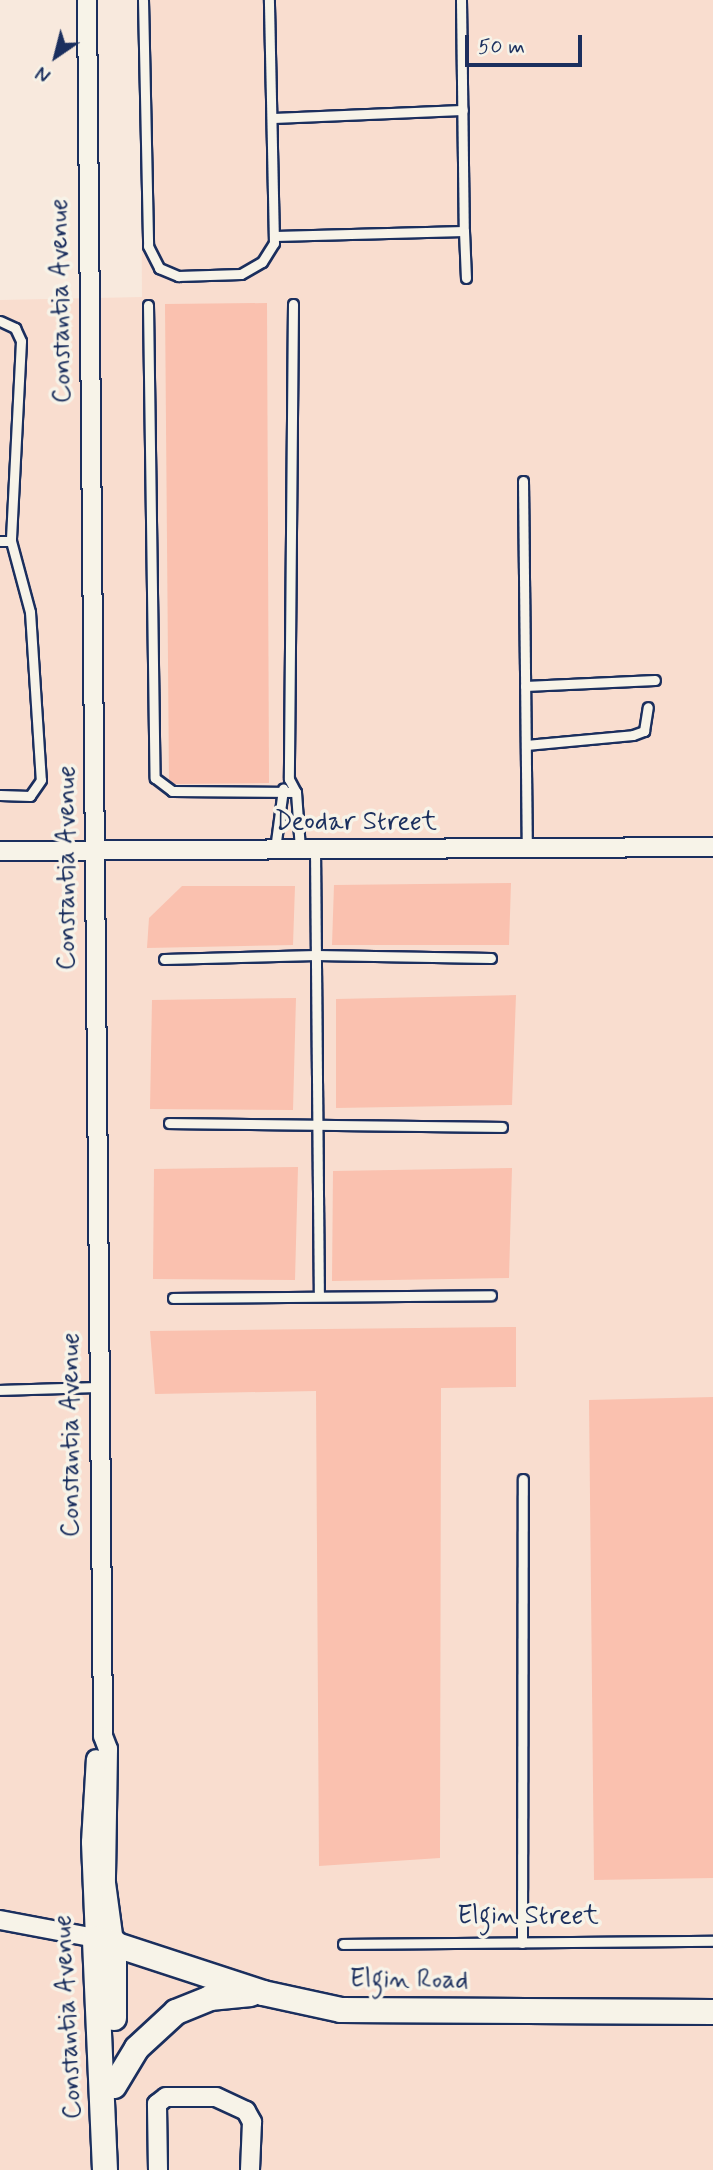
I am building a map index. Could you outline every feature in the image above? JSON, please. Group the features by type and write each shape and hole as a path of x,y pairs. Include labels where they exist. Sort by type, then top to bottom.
{"street":[{"name":"Constantia Avenue","path":"88,0 99,850 103,1736 108,1749 104,1940 106,2170"},
{"name":"Deodar Street","path":"0,851 713,848"},
{"path":"0,1920 104,1940"},
{"name":"Constantia Avenue","path":"104,1940 114,2086 112,2170"},
{"name":"Elgin Road","path":"104,1940 262,1993 360,2012 713,2012"},
{"path":"114,2086 137,2048 176,2012 210,1998 262,1993"},
{"path":"158,2170 157,2104 166,2097 216,2097 246,2111 252,2122 250,2170"}],"lane":[{"path":"143,0 147,228 154,262 170,275 242,274 261,262 275,236 269,0"},
{"path":"461,0 466,278"},
{"path":"272,118 463,110"},
{"path":"275,236 464,231"},
{"path":"293,304 289,779 296,792 307,849 316,955 319,1293"},
{"path":"148,305 155,778 172,791 296,792"},
{"path":"0,321 15,328 21,341 11,541 30,611 41,780 30,796 0,795"},
{"path":"523,481 527,848"},
{"path":"0,541 11,541"},
{"path":"525,686 655,680"},
{"path":"526,745 633,735 644,731 648,708"},
{"path":"275,849 281,792 289,779"},
{"path":"164,959 316,955 491,958"},
{"path":"169,1123 502,1127"},
{"path":"173,1298 319,1293 491,1295"},
{"path":"0,1390 101,1387"},
{"path":"522,1943 523,1479"},
{"name":"Elgin Street","path":"343,1944 713,1941"}],"shaded area":[{"path":"140,0 713,0 713,2170 0,2170 0,300 142,297"}],"building":[{"path":"267,303 269,783 174,784 169,780 165,304"},
{"path":"511,883 509,945 332,945 334,885"},
{"path":"182,886 295,886 293,945 147,948 149,918"},
{"path":"516,995 512,1105 336,1108 336,999"},
{"path":"296,998 293,1110 150,1109 152,1000"},
{"path":"298,1167 295,1280 153,1279 154,1169"},
{"path":"512,1168 509,1278 332,1281 333,1171"},
{"path":"516,1327 516,1387 441,1388 440,1858 319,1866 316,1391 155,1394 150,1331"},
{"path":"713,1397 713,1878 594,1880 589,1400"}]}
